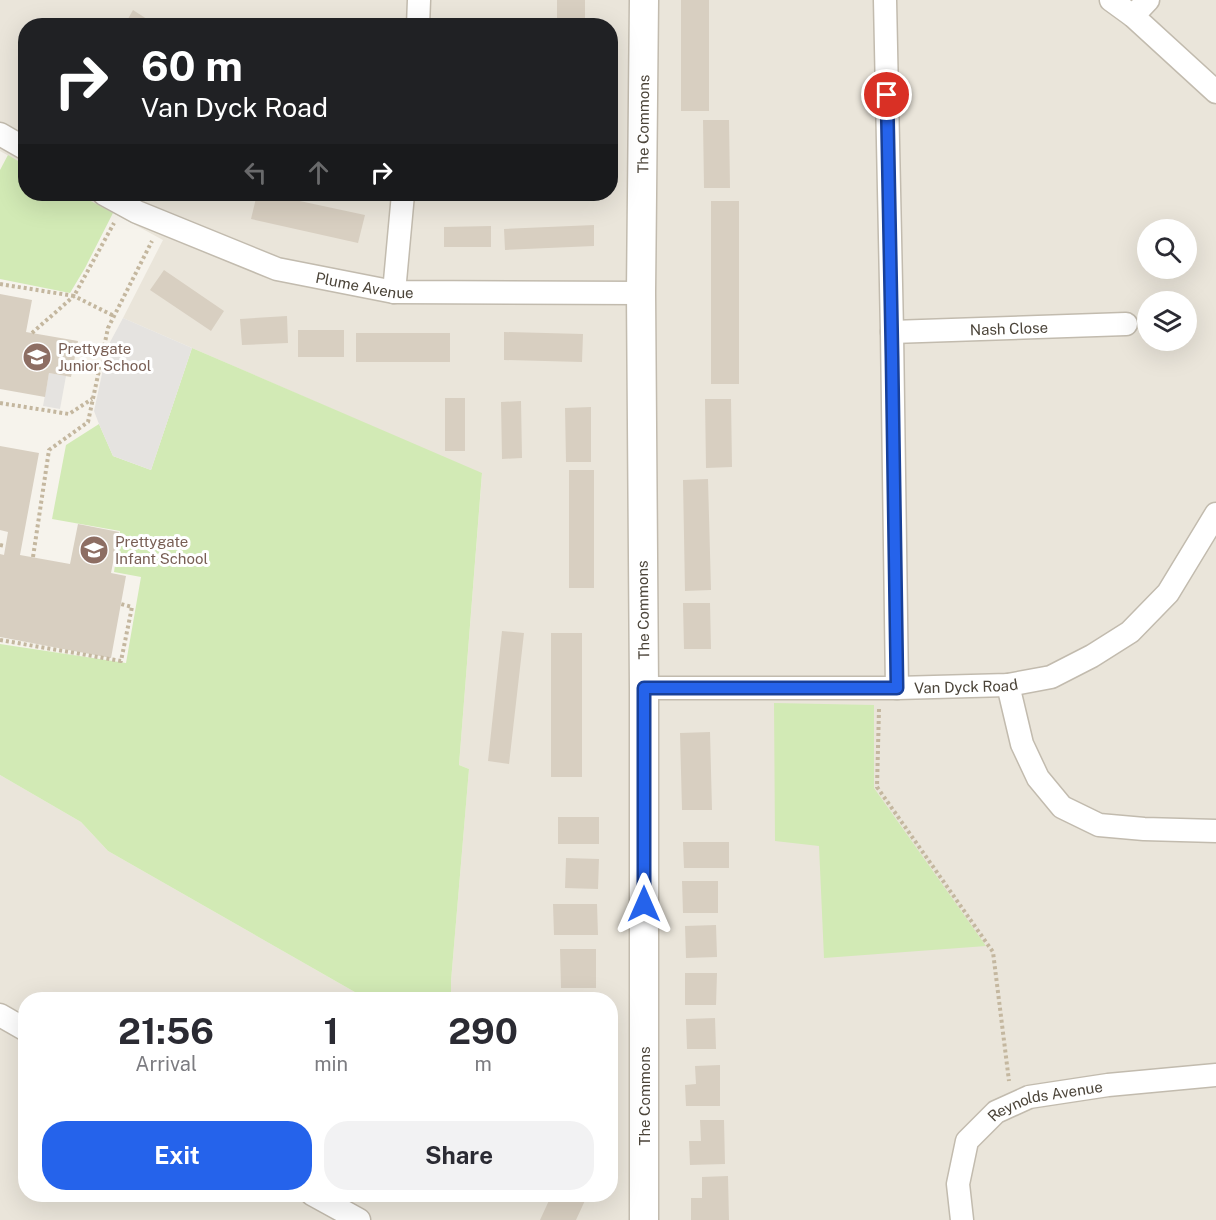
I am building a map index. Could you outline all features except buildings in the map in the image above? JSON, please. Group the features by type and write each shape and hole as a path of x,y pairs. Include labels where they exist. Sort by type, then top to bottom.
{"street":[{"path":"418,18 419,0"},
{"name":"The Commons","path":"644,0 641,293 644,1220"},
{"path":"885,0 892,332 888,688"},
{"path":"1111,0 1141,8 1216,93"},
{"path":"0,134 18,144"},
{"name":"Plume Avenue","path":"117,201 137,212 277,269 393,292 641,293"},
{"path":"393,292 402,201"},
{"name":"Nash Close","path":"892,332 1126,324"},
{"name":"Van Dyck Road","path":"644,688 888,688 1008,685 1051,676 1092,656 1130,632 1167,592 1216,514"},
{"path":"1008,685 1022,744 1038,778 1062,807 1099,825 1216,831"},
{"path":"0,1015 18,1025"},
{"name":"Reynolds Avenue","path":"962,1220 958,1184 967,1141 996,1112 1029,1097 1216,1075"},
{"path":"326,1202 359,1220"}],"path":[{"path":"32,333 74,296 118,215"},
{"path":"33,557 49,450 88,422 108,328 155,235"},
{"path":"0,284 74,296 114,316"},
{"path":"0,403 69,414 92,399"},
{"path":"0,640 121,661 132,607 121,604"},
{"path":"888,688 878,787 993,952 1012,1104"}],"shaded area":[{"path":"0,0 1216,0 1216,1220 0,1220 0,775 81,822 108,851 355,992 18,992 18,1202 618,1202 618,992 451,992 469,769 459,765 482,474 123,318 163,240 91,201 618,201 618,18 18,18 18,161 0,151"},
{"path":"123,318 192,348 151,470 113,456 94,411 108,346"},
{"path":"49,373 66,376 60,409 43,406"}],"green space":[{"path":"8,155 18,161 18,201 91,201 113,213 70,293 0,279 0,170"},
{"path":"192,348 482,473 459,765 469,769 451,992 355,992 108,851 81,822 0,775 0,644 126,663 141,577 114,572 120,531 52,519 66,445 99,424 113,456 151,470"},
{"path":"774,703 874,705 874,788 986,946 824,958 819,846 775,841"}],"place":[{"name":"Prettygate Junior School","path":"37,357"},
{"name":"Prettygate Infant School","path":"94,550"}],"route":[{"path":"644,904 644,688 897,688 887,95"}]}
